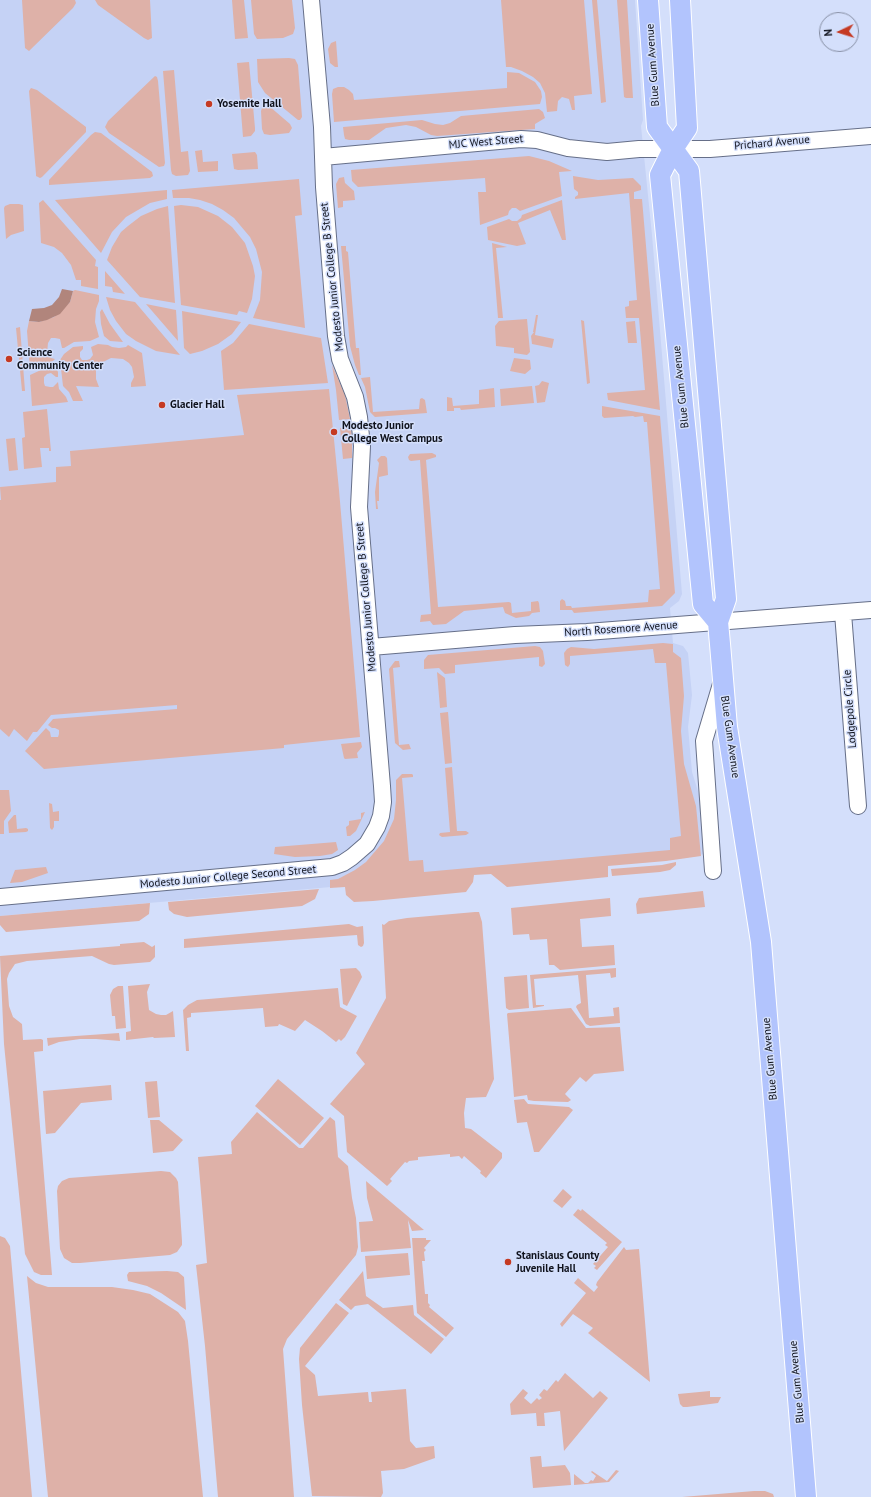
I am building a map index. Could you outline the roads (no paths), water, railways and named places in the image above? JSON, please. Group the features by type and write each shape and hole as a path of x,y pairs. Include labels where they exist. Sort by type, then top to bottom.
{"main road":[{"name":"Blue Gum Avenue","path":"648,0 657,127 690,170 726,599 718,622 727,727 761,942 806,1497"},
{"name":"Blue Gum Avenue","path":"680,0 687,128 673,149 660,175 703,604 718,622"}],"street":[{"name":"Modesto Junior College B Street","path":"311,0 322,127 324,187 336,336 340,358 355,397 359,417 362,462 359,507 380,766"},
{"name":"Prichard Avenue","path":"673,149 710,149 871,136"},
{"name":"MJC West Street","path":"323,157 525,139 588,151 607,152 639,149 673,149"},
{"name":"North Rosemore Avenue","path":"371,647 515,635 587,632 871,610"},
{"name":"Lodgepole Circle","path":"843,613 858,806"},
{"path":"713,871 704,742 723,679"},
{"name":"Modesto Junior College Second Street","path":"0,896 332,867 343,863 362,849 377,827 381,816 383,802 380,766"}],"place":[{"name":"Yosemite Hall","path":"209,104"},
{"name":"Science Community Center","path":"9,359"},
{"name":"Glacier Hall","path":"162,405"},
{"name":"Modesto Junior College West Campus","path":"334,432"},
{"name":"Stanislaus County Juvenile Hall","path":"508,1262"}]}
